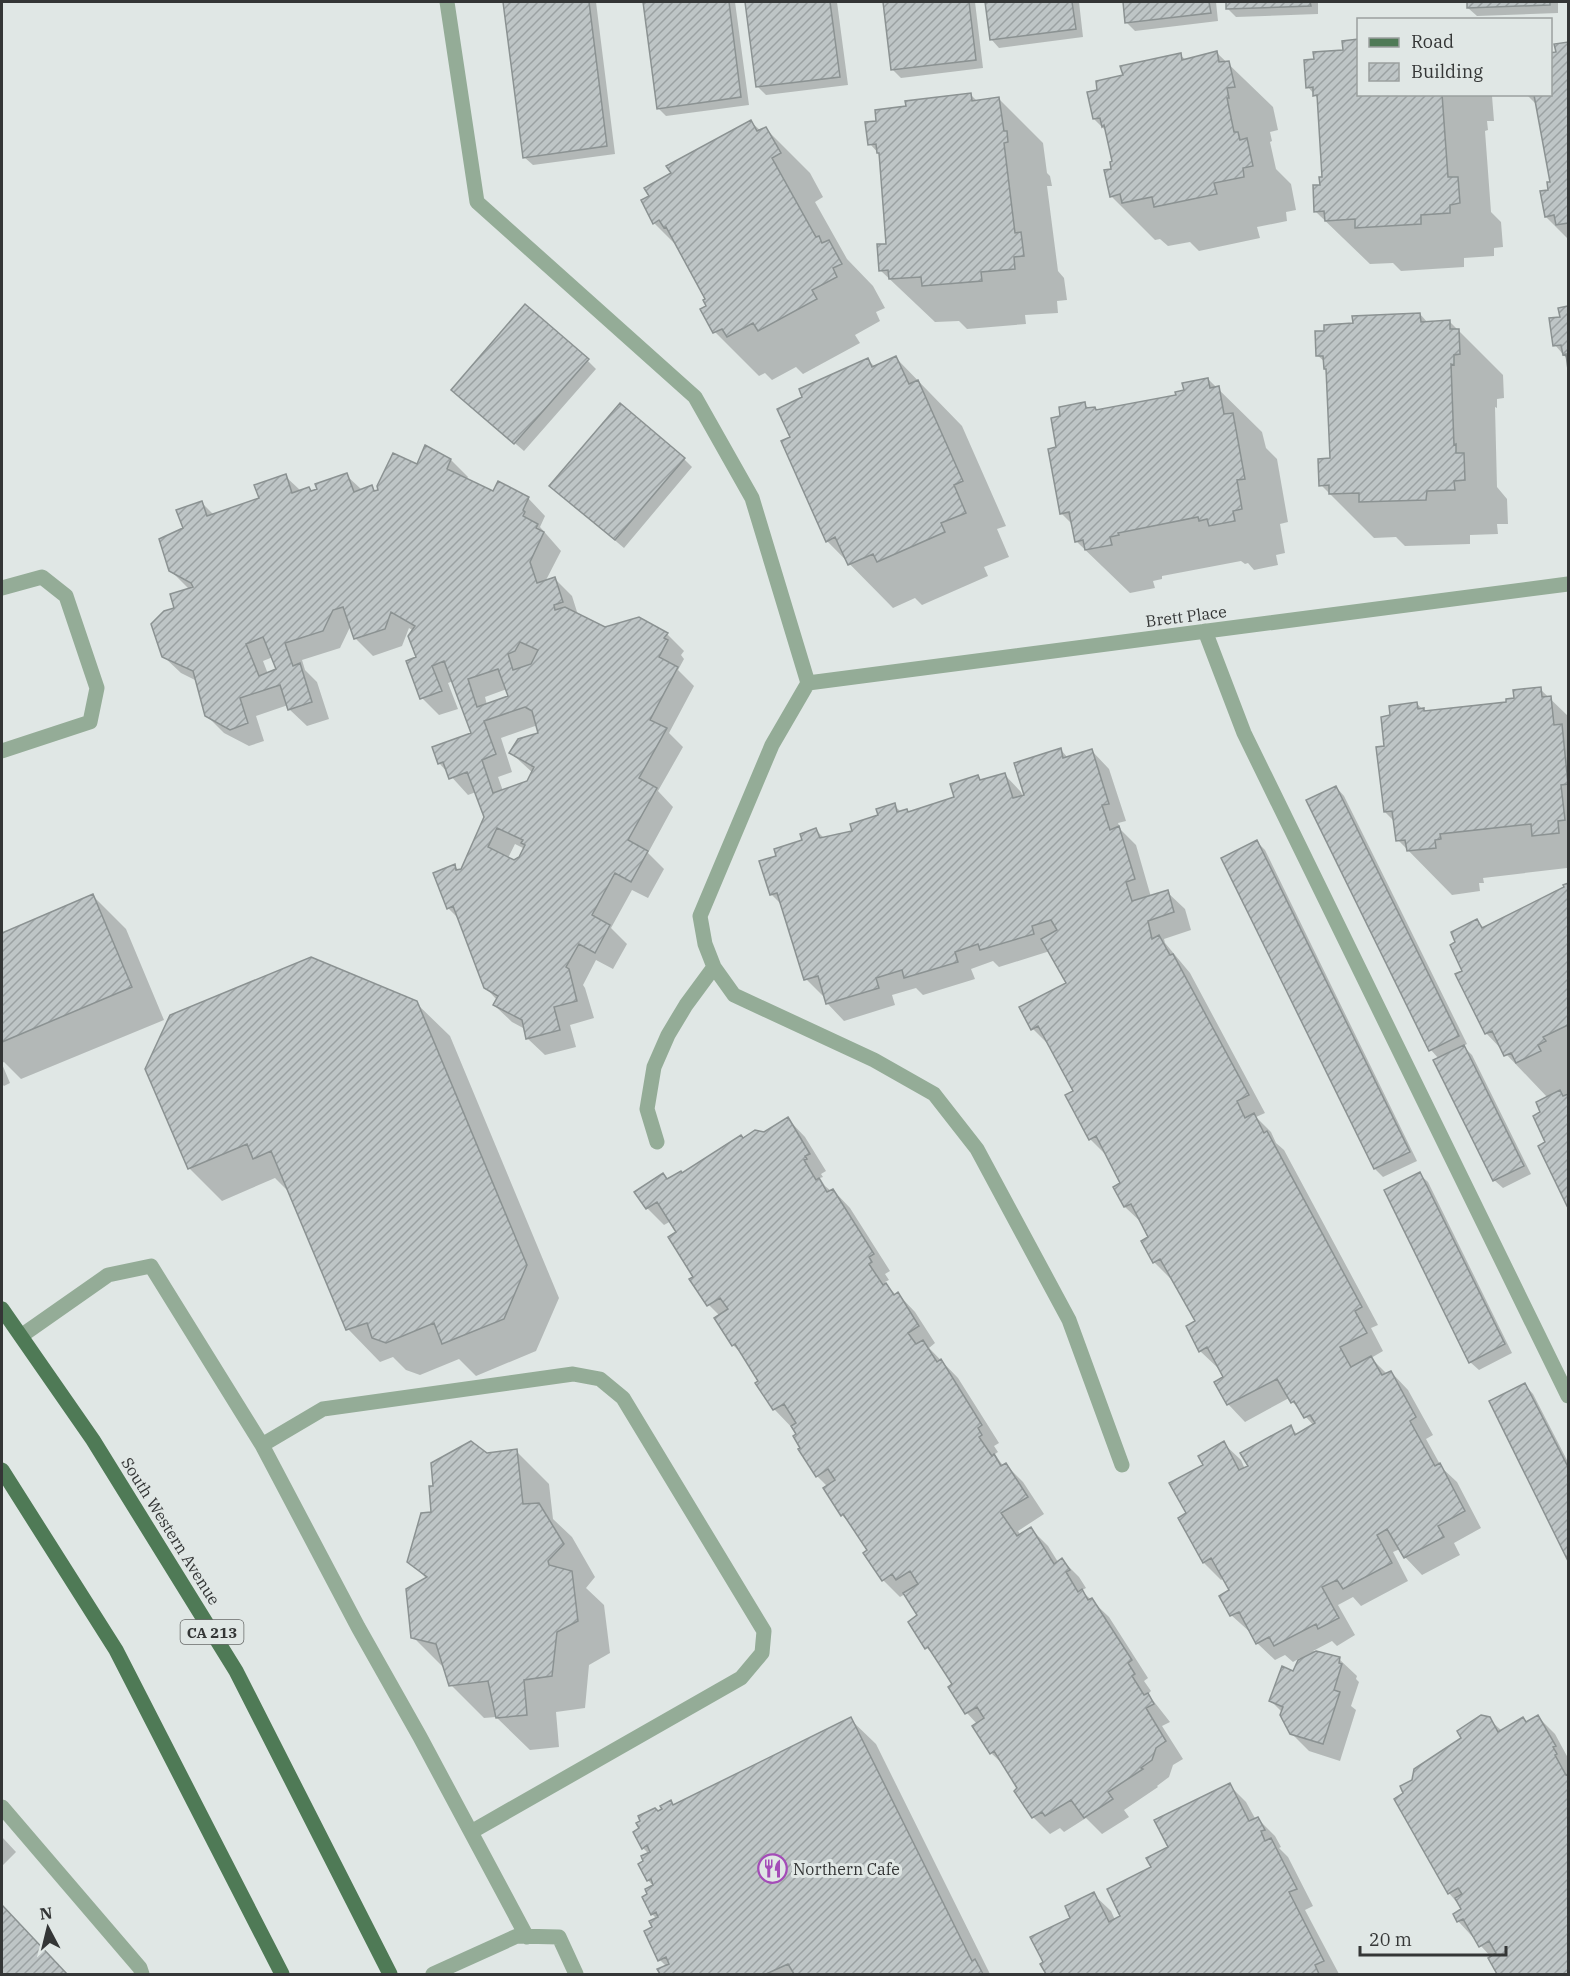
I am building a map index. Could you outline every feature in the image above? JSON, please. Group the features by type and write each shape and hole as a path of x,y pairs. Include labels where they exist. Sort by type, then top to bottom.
{"main road":[{"name":"South Western Avenue","path":"2,1309 93,1440 236,1671 390,1974"},
{"path":"2,1470 116,1650 282,1974"}],"street":[{"path":"447,2 477,202 695,397 752,498 808,683 772,745 700,916 705,944 714,967 734,995 874,1060 934,1094 977,1149 1069,1320 1122,1465"},
{"path":"2,588 42,577 66,596 97,688 90,722 2,752"},
{"name":"Brett Place","path":"808,683 1569,584"},
{"path":"1205,631 1244,733 1569,1396"},
{"path":"657,1142 647,1109 654,1067 668,1035 686,1005 714,967"},
{"path":"21,1336 108,1275 151,1266 262,1445 527,1937"},
{"path":"262,1445 323,1409 573,1374 600,1379 623,1398 764,1631 762,1653 741,1678 471,1832"},
{"path":"2,1807 140,1968 142,1974"},
{"path":"433,1974 517,1936 559,1937 576,1974"}],"building":[{"path":"503,2 589,2 607,146 523,158"},
{"path":"643,2 729,2 741,97 657,109"},
{"path":"745,2 830,2 840,77 756,87"},
{"path":"883,2 969,2 976,60 891,70"},
{"path":"985,2 1072,2 1076,29 990,40"},
{"path":"1123,2 1209,2 1211,13 1125,23"},
{"path":"1226,2 1310,2 1311,6 1226,9"},
{"path":"1467,2 1550,2 1550,5 1467,8"},
{"path":"1357,39 1357,96 1442,96 1448,177 1458,177 1460,203 1450,205 1450,213 1421,215 1421,224 1355,228 1355,219 1325,221 1324,211 1314,212 1313,185 1320,185 1319,177 1322,177 1317,95 1313,96 1313,87 1306,88 1304,60 1314,59 1313,52 1343,50 1342,41"},
{"path":"1568,42 1568,223 1556,225 1554,215 1545,217 1540,191 1548,190 1547,182 1550,182 1534,96 1552,96 1552,53 1556,52 1554,44"},
{"path":"1217,51 1219,62 1229,61 1235,87 1227,88 1229,98 1227,98 1234,132 1238,132 1240,140 1247,138 1253,166 1243,168 1244,177 1214,183 1217,194 1154,207 1152,197 1122,203 1120,194 1110,197 1104,170 1111,169 1110,162 1112,161 1104,125 1102,127 1100,118 1093,119 1087,92 1097,90 1096,81 1123,75 1120,66 1181,53 1182,60"},
{"path":"971,93 972,101 999,97 1004,131 1007,131 1008,142 1004,143 1015,233 1021,232 1024,256 1014,257 1015,269 981,272 982,281 922,286 921,277 889,279 888,270 879,271 877,244 886,244 879,153 877,153 876,144 868,145 865,122 876,121 875,110 906,106 905,101"},
{"path":"751,120 757,131 766,127 781,153 772,158 816,237 819,236 822,243 829,240 842,264 833,268 837,277 812,290 817,299 758,331 753,323 727,337 722,329 713,333 700,309 706,306 703,300 705,299 666,227 664,228 659,220 653,224 641,200 649,196 644,188 671,173 666,166"},
{"path":"525,304 589,359 514,444 451,390"},
{"path":"1568,306 1568,370 1566,354 1563,355 1561,345 1553,346 1549,318 1560,317 1558,308"},
{"path":"1420,313 1421,322 1450,320 1450,329 1459,329 1460,354 1454,355 1454,365 1451,364 1454,445 1456,444 1456,453 1464,453 1465,480 1454,481 1455,490 1427,491 1426,500 1359,502 1359,493 1329,494 1329,485 1319,486 1318,459 1330,458 1326,369 1324,369 1323,356 1316,356 1315,331 1324,331 1324,325 1353,323 1352,316"},
{"path":"896,356 909,384 918,380 963,481 954,485 966,513 941,523 945,532 877,562 873,554 848,565 835,537 826,542 781,441 790,437 777,409 802,397 799,389 868,358 872,367"},
{"path":"1208,378 1210,388 1219,386 1224,414 1233,413 1245,479 1237,480 1242,509 1233,511 1235,521 1209,526 1207,519 1199,521 1198,517 1118,533 1119,535 1110,537 1112,545 1085,550 1083,540 1075,542 1069,512 1060,514 1048,449 1056,447 1051,418 1060,416 1059,407 1085,402 1086,408 1095,407 1096,410 1176,395 1175,392 1184,390 1182,383"},
{"path":"620,403 685,458 615,540 549,486"},
{"path":"425,445 451,459 447,469 493,491 498,481 529,497 523,510 525,512 523,516 538,524 536,528 544,532 530,562 537,583 555,577 563,602 554,605 555,610 565,607 605,627 639,617 668,633 664,638 668,640 659,657 678,667 650,720 667,728 639,778 657,788 628,840 648,851 631,882 615,873 592,915 610,925 595,953 579,944 566,967 569,969 577,1001 554,1007 560,1030 526,1039 522,1020 493,1005 498,996 484,988 453,906 447,909 433,873 455,864 456,870 461,869 484,817 467,772 449,779 443,762 438,764 432,747 471,733 444,661 432,666 442,691 420,699 406,661 416,657 408,636 415,626 391,612 385,629 354,639 343,607 333,610 323,631 285,643 293,666 300,663 312,702 288,710 280,685 240,698 248,723 230,730 205,716 193,671 162,657 151,624 164,611 174,608 170,594 193,587 191,583 169,571 159,539 183,528 176,510 202,501 207,516 259,498 254,485 286,474 292,493 309,487 311,491 317,489 315,484 347,473 354,492 372,485 374,491 378,490 377,486 393,453 417,464","holes":["263,637 276,669 259,676 246,644","520,642 538,650 531,664 513,670 508,654 515,651","498,669 508,696 477,707 468,679","525,707 532,711 538,733 518,739 509,753 534,767 527,781 493,793 482,760 496,754 484,721","497,828 523,840 521,843 525,845 519,857 514,860 488,847"]},
{"path":"1541,687 1542,697 1551,696 1554,725 1562,724 1568,784 1561,785 1565,820 1558,821 1559,833 1532,836 1531,824 1440,834 1441,839 1435,840 1436,848 1407,851 1405,840 1396,841 1392,811 1384,812 1376,747 1384,746 1381,717 1390,715 1389,706 1417,702 1418,709 1424,708 1424,711 1506,702 1506,699 1514,698 1513,690"},
{"path":"1061,748 1063,758 1092,749 1109,804 1102,805 1110,830 1119,826 1135,879 1126,882 1132,901 1168,890 1174,912 1148,921 1152,939 1159,935 1170,955 1173,954 1249,1095 1237,1101 1245,1118 1254,1113 1264,1133 1267,1131 1362,1307 1355,1311 1367,1333 1340,1347 1351,1367 1371,1356 1382,1375 1391,1371 1416,1417 1410,1421 1435,1466 1440,1463 1465,1511 1438,1526 1444,1537 1404,1558 1387,1529 1377,1535 1392,1563 1343,1589 1337,1580 1322,1587 1339,1618 1318,1629 1316,1624 1274,1646 1269,1637 1256,1644 1239,1612 1230,1616 1219,1596 1229,1590 1211,1558 1203,1563 1178,1518 1186,1513 1169,1483 1203,1465 1198,1456 1224,1441 1239,1470 1248,1466 1240,1453 1291,1425 1295,1435 1315,1423 1310,1415 1304,1418 1294,1401 1291,1403 1277,1379 1227,1405 1214,1382 1223,1377 1207,1347 1199,1352 1186,1326 1195,1321 1160,1259 1153,1263 1141,1241 1148,1237 1131,1204 1124,1207 1113,1187 1120,1183 1096,1136 1089,1140 1065,1095 1073,1091 1038,1026 1031,1030 1019,1007 1066,983 1041,939 1057,930 1051,920 1032,926 1034,934 980,950 978,944 955,952 958,962 904,978 902,970 876,978 879,988 826,1004 818,976 804,980 777,893 770,895 759,861 776,856 774,849 802,840 800,834 816,828 820,838 852,831 850,824 878,815 876,809 895,803 897,812 907,809 908,812 954,797 950,784 978,775 980,780 1005,773 1013,798 1024,795 1014,763"},
{"path":"1336,786 1459,1036 1429,1051 1306,800"},
{"path":"1257,840 1410,1152 1374,1169 1221,858"},
{"path":"1568,883 1568,1025 1543,1037 1546,1041 1538,1045 1541,1051 1516,1063 1511,1053 1504,1056 1492,1031 1485,1034 1455,974 1462,971 1450,945 1455,942 1451,932 1477,919 1482,928"},
{"path":"93,894 132,987 2,1042 2,933"},
{"path":"311,957 417,1001 527,1265 504,1319 442,1344 434,1323 386,1343 372,1338 367,1323 346,1330 271,1151 253,1159 247,1144 188,1169 145,1069 170,1015"},
{"path":"1464,1045 1524,1166 1493,1181 1433,1060"},
{"path":"1560,1090 1563,1096 1568,1094 1567,1206 1538,1146 1545,1142 1533,1116 1540,1112 1536,1102"},
{"path":"788,1117 810,1154 805,1156 807,1159 804,1160 816,1180 819,1178 827,1192 833,1189 874,1254 869,1257 872,1262 869,1264 883,1285 886,1283 894,1295 898,1292 919,1326 908,1333 916,1344 923,1340 937,1362 941,1359 982,1425 978,1428 982,1435 979,1437 1001,1466 1006,1463 1028,1497 1001,1513 1017,1536 1031,1527 1054,1564 1062,1558 1070,1570 1066,1572 1078,1592 1082,1589 1088,1600 1092,1598 1132,1660 1128,1663 1135,1674 1132,1676 1144,1695 1148,1693 1154,1704 1146,1708 1166,1741 1156,1748 1152,1760 1141,1768 1143,1769 1108,1792 1113,1799 1084,1818 1071,1800 1045,1816 1042,1812 1032,1818 1014,1791 1017,1788 994,1751 990,1754 972,1726 984,1718 977,1707 965,1714 948,1687 952,1684 928,1647 925,1649 908,1622 917,1615 903,1593 918,1584 910,1571 896,1580 892,1574 882,1581 863,1553 867,1550 823,1488 835,1480 828,1469 816,1477 798,1449 800,1448 793,1436 796,1434 791,1426 796,1423 784,1404 773,1410 755,1383 758,1381 735,1344 732,1346 714,1318 728,1309 720,1298 707,1306 689,1279 693,1277 668,1237 676,1232 657,1202 646,1209 634,1192 663,1173 667,1179 681,1171 682,1173 741,1135 743,1138 755,1130 764,1132"},
{"path":"1420,1172 1505,1344 1469,1363 1384,1190"},
{"path":"1525,1383 1568,1467 1568,1561 1489,1401"},
{"path":"471,1441 487,1453 517,1449 523,1504 539,1503 564,1544 548,1561 549,1565 572,1571 578,1621 557,1632 552,1676 524,1680 527,1715 496,1718 488,1681 449,1686 436,1644 411,1638 406,1589 427,1577 407,1562 421,1513 431,1512 429,1486 433,1486 431,1463"},
{"path":"1316,1651 1340,1657 1339,1663 1342,1664 1334,1690 1340,1692 1323,1744 1290,1734 1280,1715 1283,1707 1269,1701 1282,1666 1293,1671 1298,1660"},
{"path":"1481,1715 1490,1717 1498,1732 1523,1717 1526,1722 1538,1715 1556,1746 1553,1747 1557,1754 1555,1755 1566,1775 1568,1774 1568,1974 1497,1974 1488,1958 1496,1953 1489,1941 1479,1947 1463,1919 1457,1922 1453,1914 1461,1909 1455,1898 1462,1894 1458,1888 1448,1894 1394,1799 1403,1793 1400,1786 1412,1780 1414,1769 1461,1738 1457,1731"},
{"path":"851,1717 972,1961 975,1959 983,1974 794,1974 788,1964 766,1974 660,1974 657,1969 669,1964 666,1957 658,1961 644,1931 652,1927 649,1921 658,1917 656,1912 651,1915 642,1897 647,1894 645,1889 653,1885 651,1879 647,1881 638,1864 643,1861 641,1856 650,1852 647,1845 642,1849 633,1832 639,1828 636,1823 640,1821 638,1816 655,1808 658,1811 662,1809 660,1806 671,1800 673,1805"},
{"path":"1230,1783 1249,1821 1258,1817 1265,1830 1261,1831 1265,1841 1271,1838 1297,1889 1289,1892 1324,1961 1315,1965 1319,1974 1046,1974 1040,1964 1043,1962 1030,1937 1070,1918 1065,1906 1094,1892 1109,1922 1120,1916 1107,1889 1151,1867 1146,1858 1168,1847 1154,1820"},
{"path":"2,1905 67,1974 2,1974"}],"place":[{"name":"Northern Cafe","path":"772,1869"}]}
